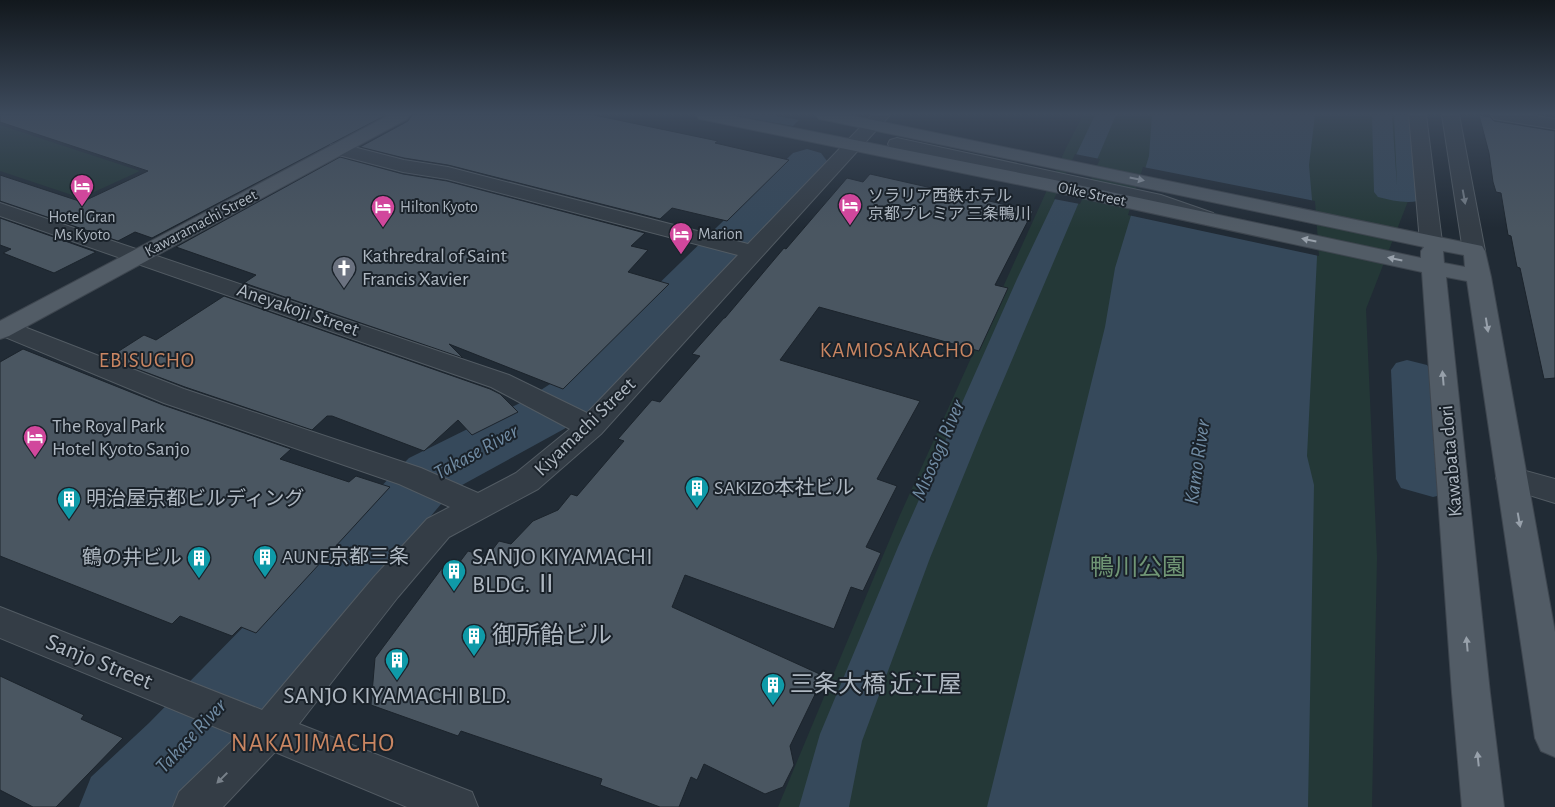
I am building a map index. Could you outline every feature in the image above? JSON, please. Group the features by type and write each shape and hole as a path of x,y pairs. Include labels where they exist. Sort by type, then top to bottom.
{"main road":[{"name":"Kawaramachi Street","path":"2,330 331,153"},
{"name":"Oike Street","path":"901,153 1050,173 1079,167 1356,226 1432,255"},
{"name":"Oike Street","path":"985,153 1216,221 1357,251 1432,255 1476,264"},
{"name":"Kawabata dori","path":"1432,255 1471,693 1484,807"},
{"path":"1476,264 1511,478 1554,720"}],"street":[{"path":"352,153 403,166 448,173 744,250"},
{"name":"Kiyamachi Street","path":"194,807 252,725 386,587 438,528 528,481 581,422 744,250 845,153"},
{"path":"950,153 1050,173"},
{"name":"Kawabata dori","path":"1421,153 1432,255"},
{"path":"1457,153 1476,264"},
{"name":"Aneyakoji Street","path":"0,209 500,381 581,422"},
{"path":"2,330 174,396 410,476 478,506"},
{"path":"1511,478 1555,491"},
{"name":"Sanjo Street","path":"0,622 252,725"},
{"path":"252,725 457,807"}],"green space":[{"path":"0,153 84,153 140,171 81,198 0,171"},
{"name":"鴨川公園","path":"1064,153 1407,153 1410,196 1366,309 1377,557 1372,807 778,807 900,515"}],"water":[{"path":"1077,153 1100,153 930,558 862,741 849,807 799,807 820,734 898,547 1017,279"},
{"name":"Kamo River","path":"1149,153 1310,153 1309,165 1317,257 1307,456 1314,485 1308,807 987,807 1105,327 1115,268"}],"pier":[{"path":"1075,154 1100,159 1080,204 1054,199"},
{"path":"1143,167 1315,201 1319,256 1128,215"}],"building":[{"path":"93,153 314,153 152,238 135,232 118,241 0,201 0,175 82,202 148,171"},
{"path":"383,153 757,153 789,160 727,221 672,208 660,219 448,165"},
{"path":"1489,153 1555,153 1555,378 1544,379 1520,268 1517,267 1511,236 1508,235 1501,193 1496,192 1493,182"},
{"path":"340,157 403,174 447,181 645,233 631,246 648,250 628,272 669,284 563,389 449,344 463,358 244,283 256,275 176,247"},
{"path":"870,174 1033,211 995,285 1008,288 979,351 819,307 780,360 920,401 877,479 897,486 866,547 881,553 863,591 851,587 834,629 685,575 672,607 824,676 790,746 794,765 783,787 765,794 704,764 697,780 691,777 679,807 660,807 600,785 602,779 461,731 458,736 371,705 375,658 442,568 453,571 468,551 487,557 499,541 511,544 533,521 558,510 571,494 577,496 624,441 618,439 652,400 660,402 700,356 692,354 847,178 863,182"},
{"path":"0,218 96,252 54,273 3,253 11,249 0,245"},
{"path":"224,296 490,389 500,394 518,412 472,435 458,420 424,451 332,416 327,416 312,430 185,387 108,358 144,335 156,340"},
{"path":"23,349 163,405 291,449 280,459 349,482 356,476 390,487 256,633 241,627 232,636 180,616 172,624 0,556 0,362"},
{"path":"0,676 84,715 81,719 123,738 56,807 33,807 0,790"}],"waterway":[{"path":"1384,153 1386,192 1410,196 1407,153"},
{"name":"Takase River","path":"121,807 178,751 431,474 544,415 586,386 807,161"},
{"path":"1407,370 1416,372 1429,429 1433,484 1414,479 1407,370"}],"place":[{"name":"Hotel Gran Ms Kyoto","path":"82,207"},
{"name":"ソラリア西鉄ホテル 京都プレミア 三条鴨川","path":"850,226"},
{"name":"Hilton Kyoto","path":"383,228"},
{"name":"Marion","path":"681,255"},
{"name":"Kathredral of Saint Francis Xavier","path":"344,289"},
{"name":"The Royal Park Hotel Kyoto Sanjo","path":"35,458"},
{"name":"SAKIZO本社ビル","path":"697,509"},
{"name":"明治屋京都ビルディング","path":"69,520"},
{"name":"AUNE京都三条","path":"265,578"},
{"name":"鶴の井ビル","path":"199,579"},
{"name":"SANJO KIYAMACHI BLDG. Ⅱ","path":"454,592"},
{"name":"御所飴ビル","path":"474,657"},
{"name":"SANJO KIYAMACHI BLD.","path":"397,681"},
{"name":"三条大橋 近江屋","path":"773,706"}],"district":[{"name":"KAMIOSAKACHO","path":"897,350"},
{"name":"EBISUCHO","path":"147,360"},
{"name":"NAKAJIMACHO","path":"313,743"}],"water label":[{"name":"Misosogi River","path":"938,450"}]}
